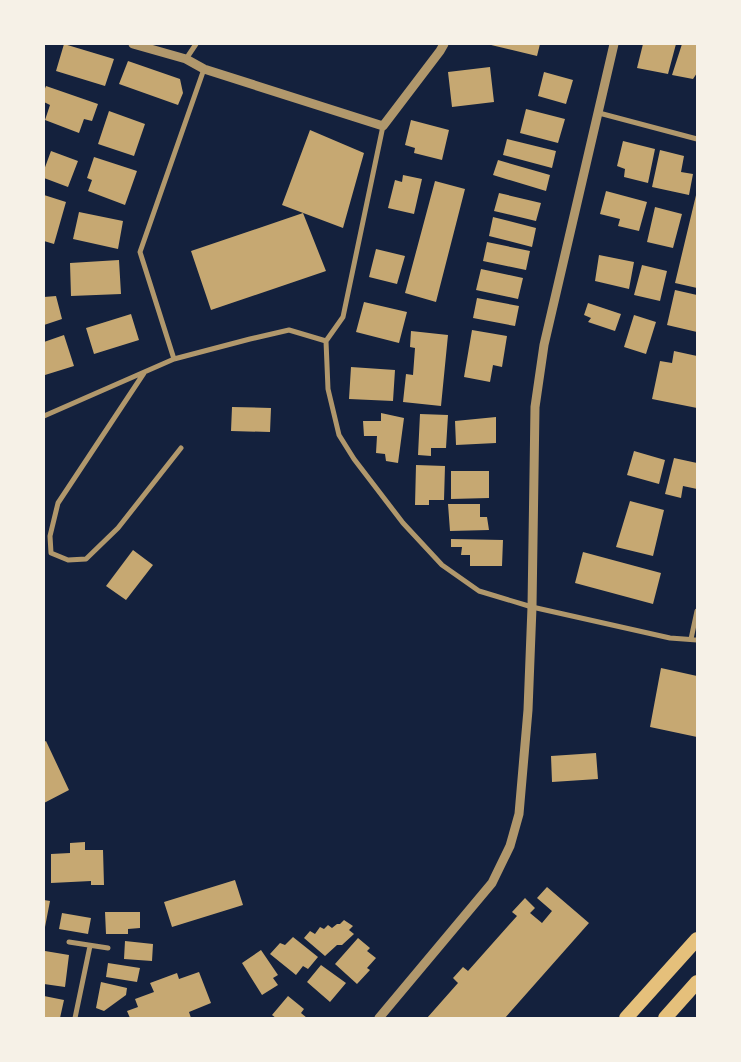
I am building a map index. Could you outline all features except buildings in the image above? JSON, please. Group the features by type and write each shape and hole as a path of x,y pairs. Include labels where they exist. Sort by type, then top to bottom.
{"highway":[{"path":"626,1018 697,939"},
{"path":"665,1018 697,982"}],"street":[{"path":"133,44 186,59 204,69 383,126"},
{"path":"186,59 196,44"},
{"path":"444,44 383,126 343,317 326,341 328,389 339,435 354,459 403,523 442,565 479,591 532,608 670,638 694,640 697,611"},
{"path":"378,1018 492,883 510,846 519,814 528,710 536,407 544,345 614,44"},
{"path":"174,359 140,252 204,69"},
{"path":"599,113 697,138"},
{"path":"44,416 174,359 289,330 326,341"},
{"path":"144,372 58,503 50,536 51,553 68,560 86,560 118,528 181,448"},
{"path":"69,942 108,948"},
{"path":"75,1018 90,946"}]}
